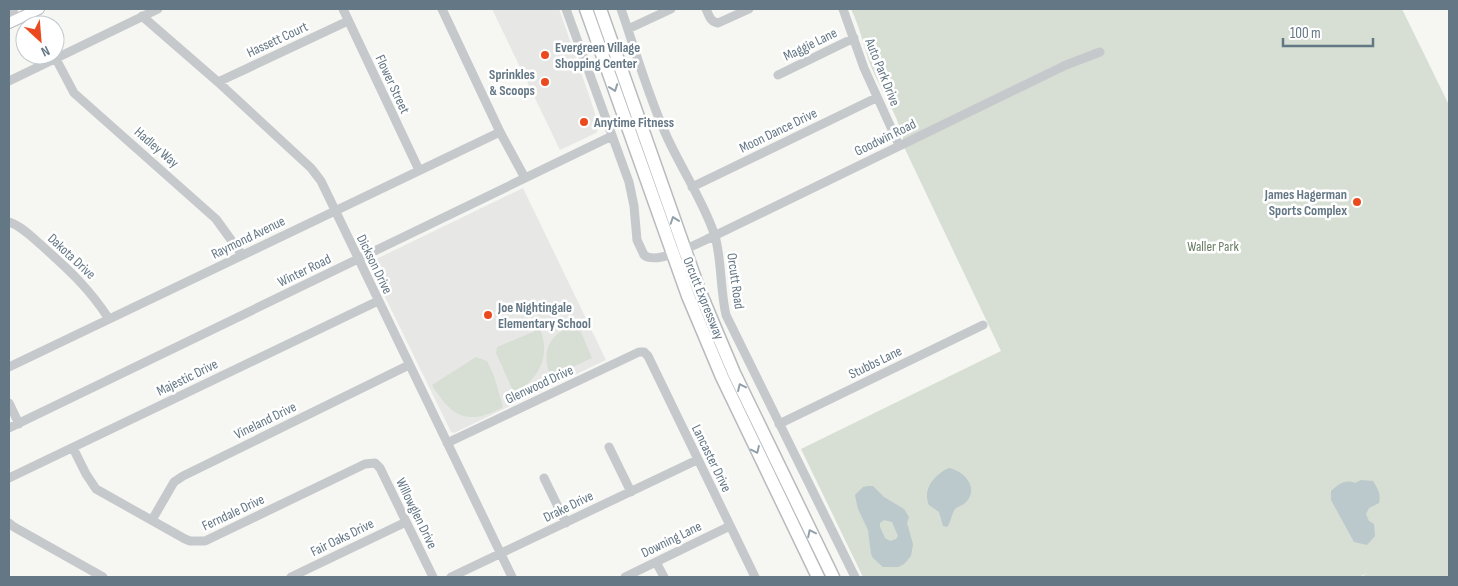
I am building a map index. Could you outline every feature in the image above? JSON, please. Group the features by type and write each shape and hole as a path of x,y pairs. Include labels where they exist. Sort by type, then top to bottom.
{"highway":[{"name":"Orcutt Expressway","path":"586,9 672,254 722,377 818,577"},
{"name":"Orcutt Expressway","path":"600,9 699,290 734,373 833,577"}],"main road":[{"path":"13,21 39,9"}],"street":[{"path":"12,9 13,21"},
{"path":"65,54 158,9"},
{"name":"Flower Street","path":"343,9 419,170"},
{"path":"442,9 500,132 525,178"},
{"path":"566,9 629,182 634,206 637,240 640,249 646,257 652,258 672,254 684,249"},
{"name":"Orcutt Road","path":"621,9 663,128 705,212 714,236 718,252 722,297 726,315 855,577"},
{"path":"628,29 671,9"},
{"path":"706,9 714,23 749,9"},
{"name":"Auto Park Drive","path":"843,9 876,98 899,145"},
{"name":"Dickson Drive","path":"142,16 218,82 311,168 321,181 512,577"},
{"name":"Hassett Court","path":"218,82 348,20"},
{"name":"Maggie Lane","path":"778,75 854,38"},
{"name":"Goodwin Road","path":"684,249 1066,65 1100,52"},
{"path":"9,81 43,65"},
{"name":"Hadley Way","path":"59,65 74,92 216,219 242,255"},
{"name":"Moon Dance Drive","path":"692,187 876,98"},
{"name":"Raymond Avenue","path":"9,366 500,132"},
{"name":"Winter Road","path":"9,428 612,136"},
{"name":"Dakota Drive","path":"9,222 28,234 72,273 91,292 109,318"},
{"name":"Majestic Drive","path":"9,478 378,301"},
{"name":"Stubbs Lane","path":"779,424 983,325"},
{"name":"Glenwood Drive","path":"447,443 639,352 644,352"},
{"name":"Lancaster Drive","path":"644,352 648,356 755,577"},
{"name":"Vineland Drive","path":"152,520 174,482 183,476 409,365"},
{"path":"9,403 19,424"},
{"path":"609,447 631,492"},
{"name":"Ferndale Drive","path":"73,448 96,489 190,541 204,541 365,464 374,463"},
{"name":"Drake Drive","path":"451,577 697,460"},
{"name":"Willowglen Drive","path":"374,463 380,468 433,577"},
{"path":"544,478 566,523"},
{"path":"9,522 14,527 103,577"},
{"name":"Fair Oaks Drive","path":"291,577 406,522"},
{"name":"Downing Lane","path":"624,577 730,526"},
{"path":"656,562 664,577"}],"shaded area":[{"name":"Evergreen Village Shopping Center","path":"492,9 559,9 599,127 596,133 560,150"},
{"path":"523,188 606,360 454,433 451,432 370,266 372,261"},
{"path":"949,468 960,473 969,481 971,492 965,503 955,509 947,527 943,526 939,512 929,505 927,493 935,478"},
{"path":"1361,480 1373,481 1380,497 1379,503 1369,508 1366,514 1369,521 1374,524 1375,536 1367,545 1354,542 1331,500 1331,491 1339,484 1345,482 1355,483"},
{"path":"873,486 884,497 904,509 909,517 907,523 913,544 911,556 904,564 898,567 883,567 871,554 868,530 858,509 855,495 863,487","holes":["884,520 892,522 898,536 890,541 885,538 880,523"]}],"green space":[{"name":"Waller Park","path":"851,9 1402,9 1449,105 1449,577 1361,577 1368,573 1358,577 863,577 801,449 1001,351 905,149 900,129 873,71"},
{"path":"577,323 592,358 551,377 546,359 550,344 560,332"},
{"path":"540,329 544,349 540,366 530,381 514,393 496,353 497,347"},
{"path":"476,357 487,361 494,376 503,407 480,416 462,416 447,405 432,385"}],"place":[{"name":"Evergreen Village Shopping Center","path":"545,55"},
{"name":"Sprinkles & Scoops","path":"545,82"},
{"name":"Anytime Fitness","path":"584,122"},
{"name":"James Hagerman Sports Complex","path":"1357,202"},
{"name":"Joe Nightingale Elementary School","path":"488,315"}]}
